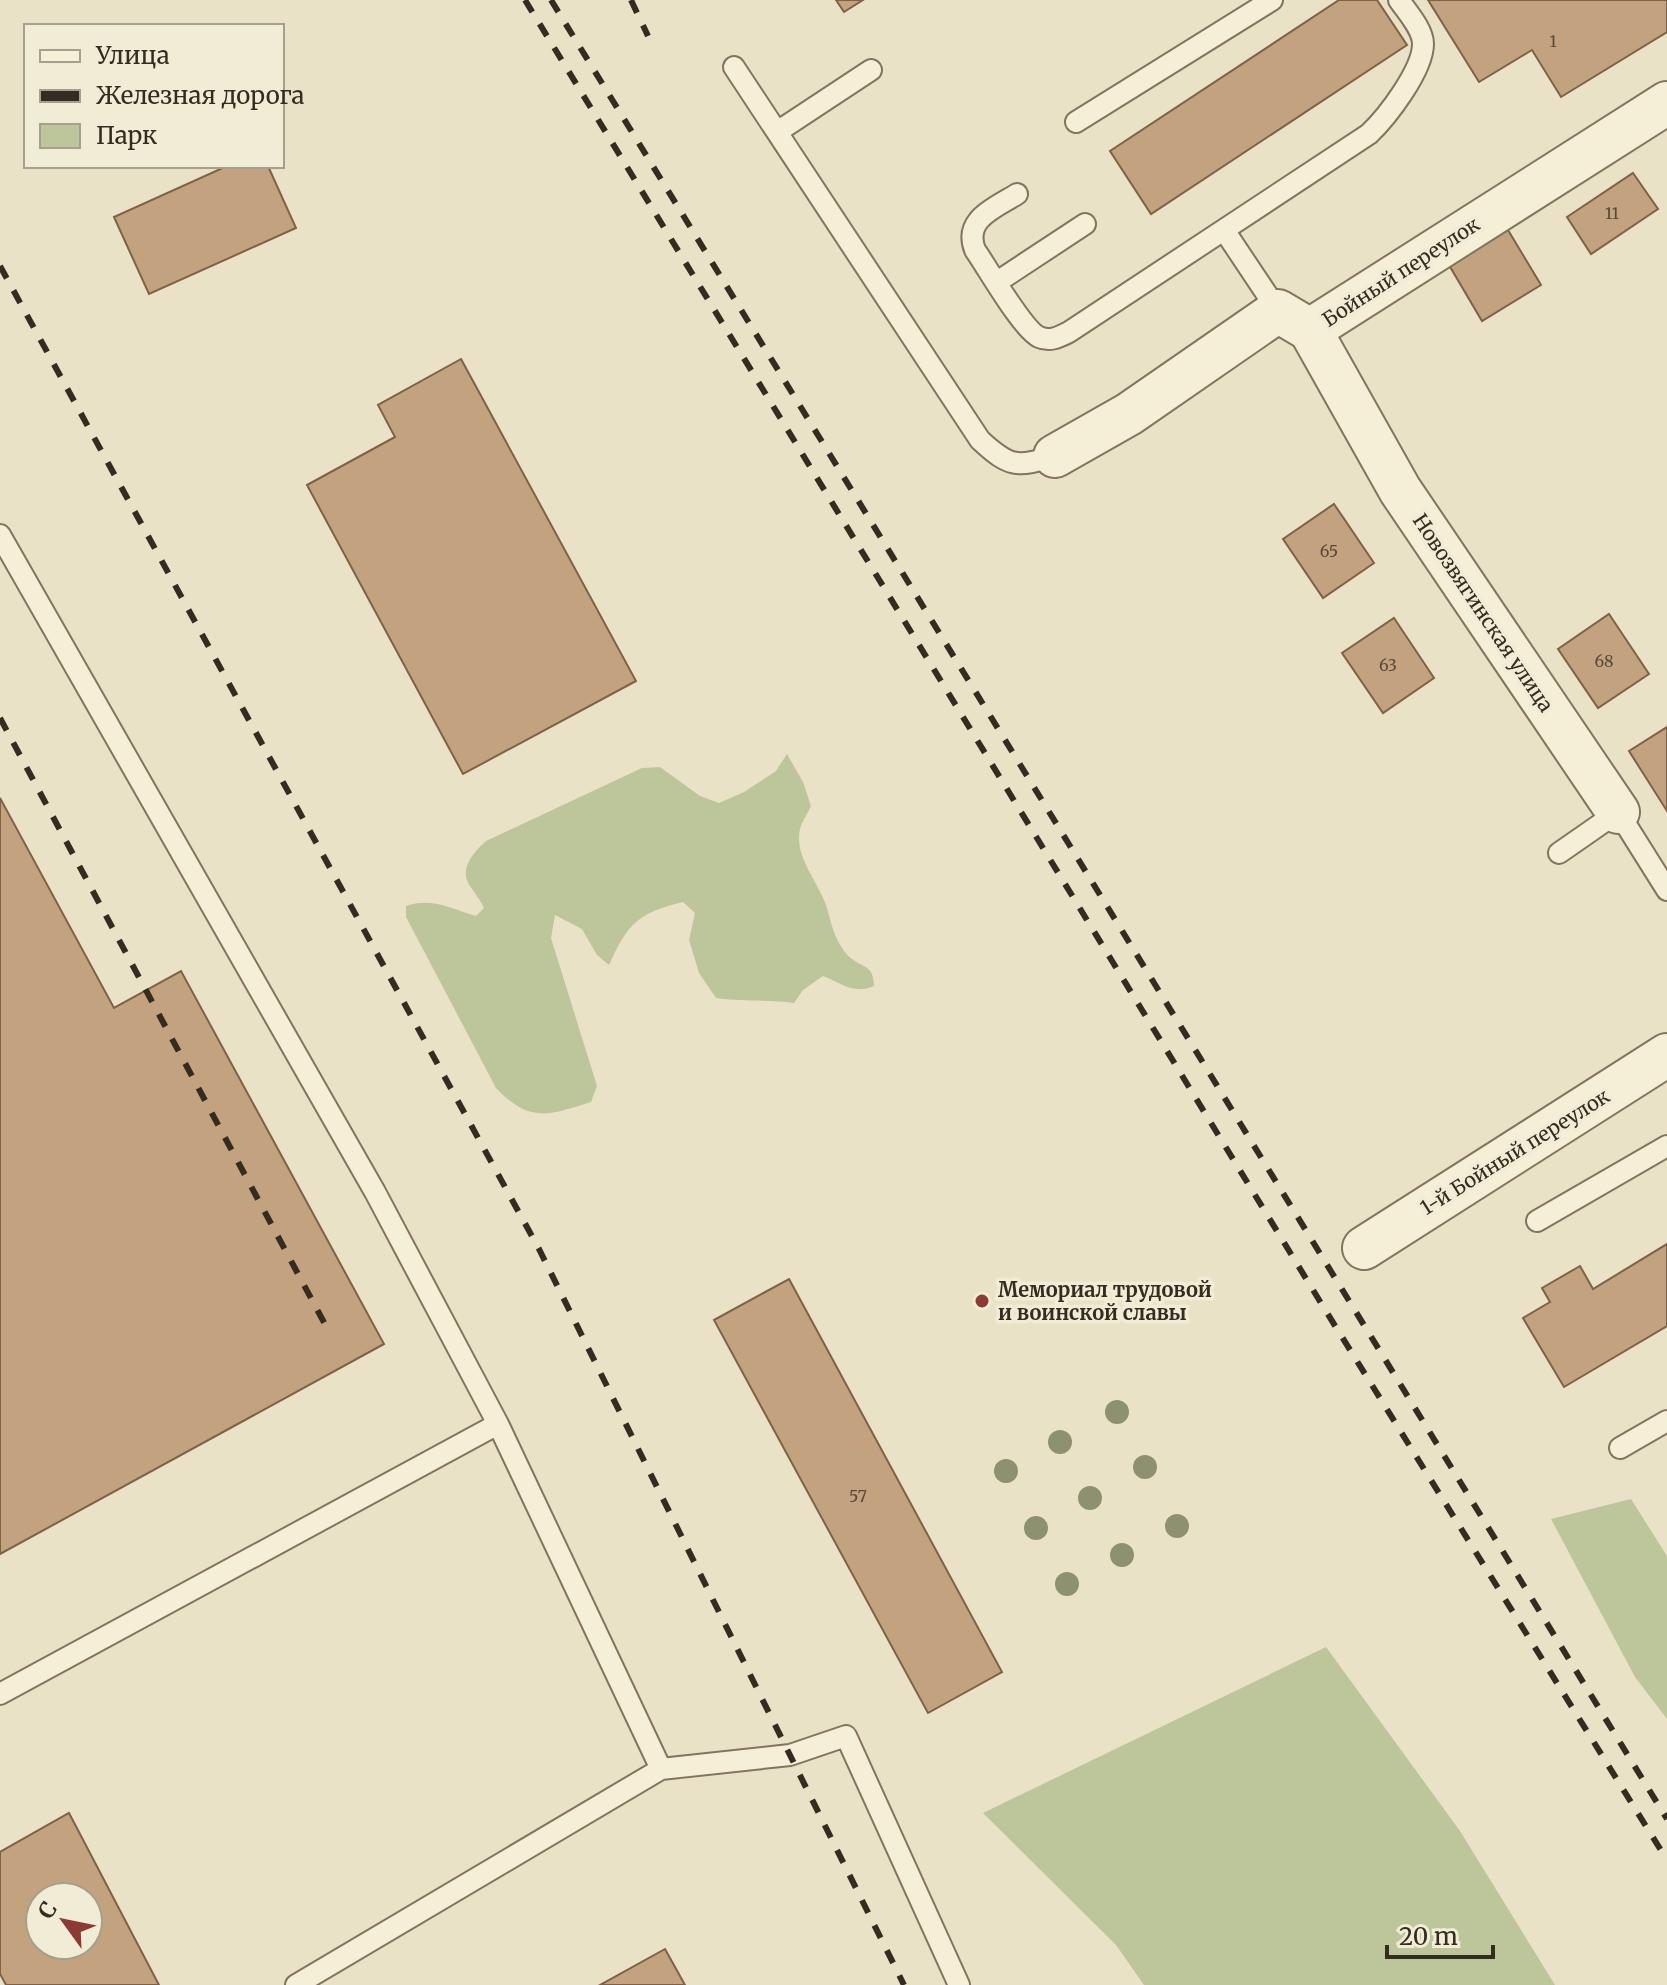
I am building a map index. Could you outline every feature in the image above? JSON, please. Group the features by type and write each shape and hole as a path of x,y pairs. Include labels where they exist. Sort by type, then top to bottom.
{"street":[{"name":"Бойный переулок","path":"1055,456 1667,103"},
{"name":"Новозвягинская улица","path":"1294,320 1400,490 1618,812"},
{"name":"1-й Бойный переулок","path":"1364,1248 1667,1055"}],"lane":[{"path":"1076,122 1272,0"},
{"path":"1017,194 984,215 973,226 971,238 975,250 1026,326 1037,337 1052,340 1069,332 1224,230 1369,134 1385,120 1418,62 1423,44 1418,28 1399,0"},
{"path":"734,67 980,440 997,456 1023,465 1055,456"},
{"path":"777,132 871,70"},
{"path":"997,282 1085,224"},
{"path":"1224,230 1294,320"},
{"path":"0,535 375,1192 498,1424 661,1769"},
{"path":"1559,853 1618,812"},
{"name":"Новозвягинская улица","path":"1618,812 1667,890"},
{"path":"1537,1221 1667,1146"},
{"path":"1620,1448 1667,1421"},
{"path":"0,1694 498,1424"},
{"path":"296,1985 661,1769 790,1755 846,1736 959,1985"}],"green space":[{"path":"787,754 803,782 811,806 800,829 803,858 826,905 840,945 849,957 868,969 874,986 854,989 823,976 803,990 794,1003 716,998 699,973 689,940 695,913 683,902 655,911 636,922 622,939 609,965 597,955 582,929 555,915 551,938 597,1086 591,1102 551,1113 530,1112 508,1099 496,1088 406,917 406,906 433,903 476,916 484,908 466,873 472,856 486,841 642,768 660,767 700,796 719,803 744,792 776,771"},
{"path":"1631,1499 1667,1556 1667,1719 1635,1677 1551,1519"},
{"path":"1326,1647 1460,1831 1555,1985 1144,1985 1116,1945 983,1813"}],"building":[{"path":"836,0 863,0 844,12"},
{"path":"1339,0 1377,0 1407,45 1151,214 1110,151"},
{"path":"1428,0 1667,0 1667,32 1561,97 1532,50 1479,82"},
{"path":"223,168 269,168 296,228 149,294 114,217"},
{"path":"1633,173 1658,209 1591,254 1567,217"},
{"path":"1508,230 1541,285 1482,321 1449,265"},
{"path":"461,359 636,681 463,774 307,485 395,437 378,405"},
{"path":"1334,504 1374,563 1323,598 1283,539"},
{"path":"1609,614 1649,674 1598,708 1558,649"},
{"path":"1394,618 1434,678 1383,713 1342,653"},
{"path":"1667,727 1667,811 1629,751"},
{"path":"0,798 114,1008 181,971 384,1344 0,1554"},
{"path":"1667,1244 1667,1326 1564,1387 1523,1318 1550,1302 1542,1288 1580,1266 1593,1289"},
{"path":"789,1279 1002,1672 928,1713 714,1320"},
{"path":"69,1813 159,1985 6,1985 0,1974 0,1852"},
{"path":"665,1949 685,1985 600,1985"}],"railway":[{"path":"525,0 1324,1308 1667,1860"},
{"path":"551,0 1667,1819"},
{"path":"631,0 648,36"},
{"path":"0,266 539,1249 904,1985"},
{"path":"0,718 327,1328"}],"place":[{"name":"Мемориал трудовой и воинской славы","path":"982,1301"}]}
